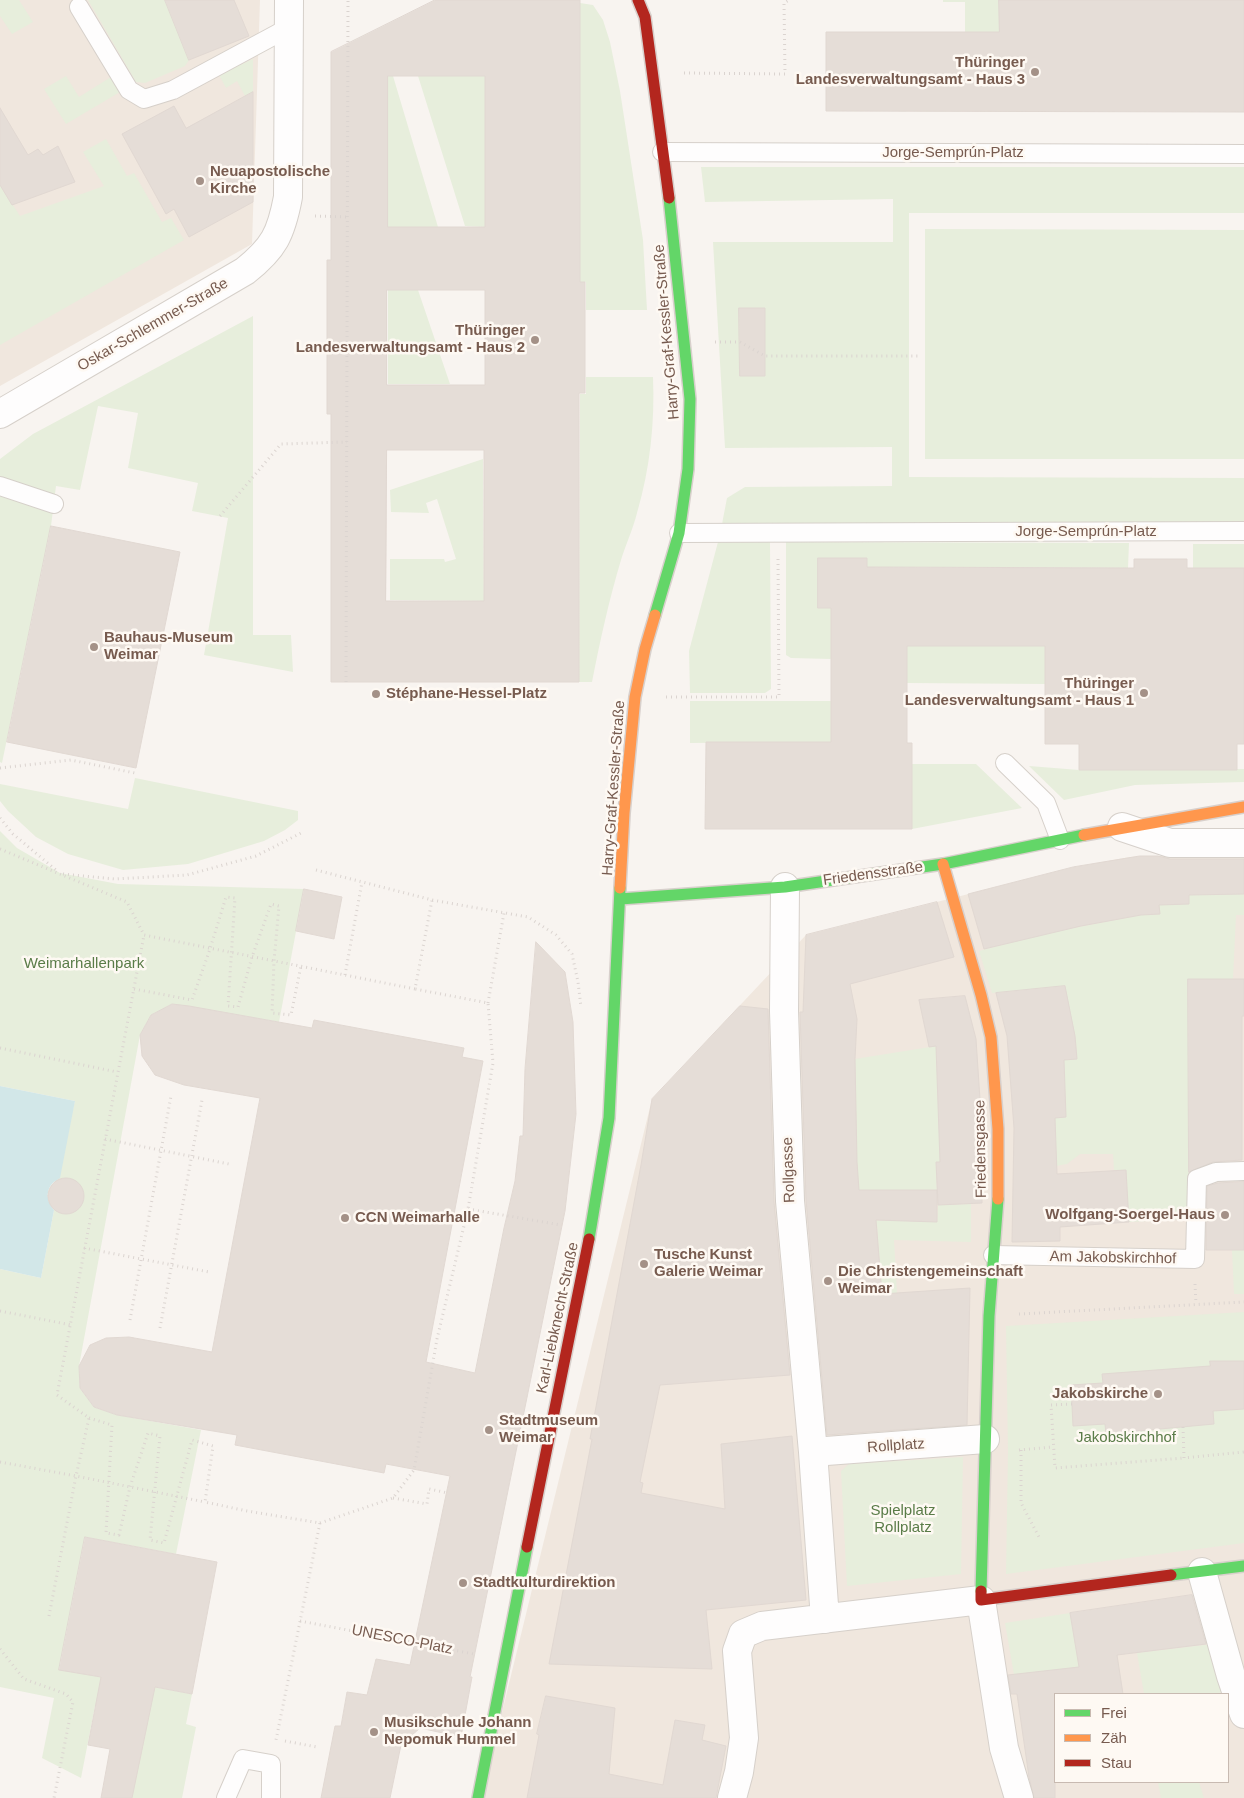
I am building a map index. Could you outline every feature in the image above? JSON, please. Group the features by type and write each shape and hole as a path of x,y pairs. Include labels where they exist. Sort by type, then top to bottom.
{"street":[{"name":"Oskar-Schlemmer-Straße","path":"0,414 245,271 274,242 284,216 288,197 289,0"},
{"name":"Harry-Graf-Kessler-Straße","path":"620,899 625,804 635,697 645,649 679,533 686,499 690,400 672,218 645,17 638,0"},
{"name":"Friedensstraße","path":"620,899 785,887 943,864 1122,827 1244,807"},
{"path":"1122,827 1170,843 1244,843"},
{"name":"Friedensgasse","path":"943,864 981,995 990,1037 998,1129 998,1202 989,1316 985,1447"},
{"name":"Rollgasse","path":"785,887 784,1011 790,1201 813,1452"},
{"name":"Karl-Liebknecht-Straße","path":"478,1798 603,1165 609,1118 620,899"},
{"path":"985,1447 981,1600 1004,1748 1019,1798"},
{"name":"Rollplatz","path":"813,1452 985,1447"},
{"path":"813,1452 825,1619"},
{"path":"732,1798 739,1772 744,1738 737,1651 743,1634 762,1626 1244,1566"},
{"path":"1202,1572 1231,1676 1244,1714"}],"lane":[{"path":"79,7 129,90 144,98 173,90 288,28"},
{"name":"Jorge-Semprún-Platz","path":"662,152 1244,154"},
{"path":"0,486 54,504"},
{"name":"Jorge-Semprún-Platz","path":"679,533 1244,531"},
{"path":"1005,763 1046,804 1060,840"},
{"name":"Am Jakobskirchhof","path":"993,1255 1195,1259 1197,1179 1216,1172 1244,1171"},
{"path":"226,1798 243,1759 271,1764 271,1798"}],"path":[{"path":"346,682 348,0"},
{"path":"652,72 785,74 784,1 789,0"},
{"path":"740,342 765,356 921,356"},
{"path":"220,516 282,444 347,442"},
{"path":"635,697 779,697 778,533"},
{"path":"0,768 70,760 135,773"},
{"path":"0,818 13,834 60,873 115,879 187,876 256,856 303,832"},
{"path":"0,848 126,902 144,935 57,1395 89,1418 112,1425 106,1533 119,1535 130,1487 148,1433 160,1436 150,1540 164,1543 192,1440 212,1446 204,1502"},
{"path":"316,870 432,900 528,917 556,935 572,954 579,990 581,1015"},
{"path":"345,975 362,882"},
{"path":"134,988 192,1000 226,896 235,898 228,1006 238,1007 252,957 271,904 279,906 272,1013 291,1015 301,966"},
{"path":"415,988 432,900"},
{"path":"393,1498 414,1470 437,1339 468,1208 494,1063 488,1003 504,913"},
{"path":"144,935 488,1003"},
{"path":"0,1048 117,1072"},
{"path":"130,1320 171,1096"},
{"path":"160,1328 202,1100"},
{"path":"105,1139 229,1164"},
{"path":"468,1208 591,1230"},
{"path":"84,1248 209,1272"},
{"path":"989,1316 1244,1302"},
{"path":"0,1311 70,1325"},
{"path":"1072,1404 1051,1405 1055,1468 1244,1452"},
{"path":"49,1616 89,1418"},
{"path":"1183,1427 1184,1458"},
{"path":"985,1447 1021,1450 1054,1447"},
{"path":"1021,1450 1021,1503 1039,1537"},
{"path":"0,1462 247,1511 320,1523 393,1498 427,1504 429,1489 448,1493"},
{"path":"271,1764 320,1523"},
{"name":"UNESCO-Platz","path":"300,1621 504,1660"},
{"path":"0,1649 24,1679 66,1694 73,1702 54,1798"},
{"path":"277,1739 317,1747"}],"shaded area":[{"path":"0,0 260,0 252,244 0,386"},
{"path":"1244,853 1244,1798 481,1798 652,1099 806,935 1096,863 1130,857"},
{"path":"0,1086 75,1101 60,1178 52,1184 48,1192 49,1201 54,1210 41,1278 0,1269"}],"green space":[{"path":"0,0 19,0 33,22 12,34 0,16"},
{"path":"88,0 165,0 189,60 185,66 145,83 136,82"},
{"path":"943,0 999,0 999,32 965,32 965,2 943,2"},
{"path":"580,3 593,5 603,20 610,42 620,91 643,240 647,310 586,310 586,282 580,282"},
{"path":"253,59 253,92 245,96 237,81 226,88 219,75"},
{"path":"66,76 79,97 111,77 120,92 66,124 44,89"},
{"path":"388,76 393,76 438,227 388,227"},
{"path":"418,76 485,76 485,227 465,226"},
{"path":"106,139 127,176 134,173 162,222 171,218 184,240 0,345 0,185 20,216 104,186 83,152"},
{"path":"701,167 1244,167 1244,213 909,213 909,477 1244,478 1244,522 722,524 727,498 745,487 892,486 892,447 725,448 713,242 893,242 893,199 705,202","holes":["740,308 765,376 740,376"]},
{"path":"925,229 1244,230 1244,459 925,459"},
{"path":"388,290 418,290 450,384 388,384"},
{"path":"253,316 253,635 291,635 293,672 204,655 228,518 192,511 198,483 128,468 138,413 98,406 80,490 56,486 51,526 2,763 0,762 0,459 33,434"},
{"path":"586,377 653,377 653,411 651,445 642,496 621,560 592,682 579,682 580,394 586,394"},
{"path":"483,459 484,601 390,600 390,559 444,559 445,562 456,559 437,499 426,503 429,513 391,512 390,490"},
{"path":"718,542 770,542 771,689 765,693 690,693 689,651"},
{"path":"786,542 1129,543 1128,568 867,567 867,558 818,558 831,608 831,659 791,658 786,655"},
{"path":"1193,544 1244,544 1244,568 1193,568"},
{"path":"907,646 1045,646 1045,684 907,683"},
{"path":"690,701 831,701 831,742 690,743"},
{"path":"912,764 976,764 1022,808 912,829"},
{"path":"1029,766 1079,770 1244,769 1244,782 1135,785 1064,800"},
{"path":"135,778 298,811 298,820 285,830 264,841 188,864 123,870 68,854 36,837 0,801 0,784 128,809"},
{"name":"Weimarhallenpark","path":"0,831 17,848 60,873 118,884 304,889 279,1022 172,1004 151,1015 140,1035 79,1366 80,1388 94,1407 117,1415 201,1430 176,1554 85,1537 59,1669 192,1694 186,1724 196,1727 182,1798 132,1798 95,1706 81,1778 42,1758 54,1698 0,1687 0,1269 41,1278 54,1210 49,1204 48,1191 55,1181 75,1101 0,1086"},
{"path":"1040,876 1053,932 1141,915 1160,914 1157,894 1244,894 1244,915 1236,915 1233,979 1188,979 1189,1219 1129,1222 1126,1170 1114,1170 1113,1154 1080,1154 1067,1164 1056,1166 1055,1118 1066,1117 1063,1060 1077,1059 1075,1036 1065,986 992,993 979,951 1025,939 1012,883"},
{"path":"936,1046 941,1162 936,1162 937,1195 908,1195 908,1190 883,1190 860,1202 857,1162 855,1059"},
{"path":"971,1204 971,1242 894,1240 897,1293 882,1296 877,1225 862,1226 861,1220 937,1222 938,1205"},
{"path":"1232,1250 1244,1250 1244,1294 1234,1294"},
{"name":"Jakobskirchhof","path":"1244,1312 1244,1543 1006,1574 1008,1451 1006,1326"},
{"name":"Spielplatz Rollplatz","path":"963,1457 961,1574 847,1586 841,1471 849,1464"},
{"path":"1070,1613 1080,1672 1014,1675 1005,1623"},
{"path":"1213,1645 1226,1691 1219,1693 1144,1693 1137,1653"},
{"path":"1158,1783 1199,1783 1204,1798 1161,1798"}],"building":[{"path":"165,0 234,0 249,36 189,60"},
{"name":"Thüringer Landesverwaltungsamt - Haus 2","path":"435,0 580,0 580,282 585,282 585,393 579,393 579,682 331,682 331,414 327,414 327,260 331,260 331,52","holes":["388,76 485,76 485,227 388,227","387,290 485,290 485,385 387,385","387,450 484,450 484,601 386,601"]},
{"name":"Thüringer Landesverwaltungsamt - Haus 3","path":"999,0 1244,0 1244,112 826,111 826,32 999,32"},
{"name":"Neuapostolische Kirche","path":"253,92 253,202 189,237 174,209 166,214 122,134 174,106 186,128"},
{"path":"0,108 28,155 38,149 43,155 58,146 75,182 12,205 0,185"},
{"path":"739,308 765,308 765,376 740,376"},
{"path":"51,526 180,552 136,768 7,742"},
{"name":"Thüringer Landesverwaltungsamt - Haus 1","path":"818,558 867,558 867,567 1134,568 1134,559 1187,559 1187,568 1244,568 1244,744 1237,744 1237,770 1079,770 1079,744 1045,744 1045,646 907,646 907,743 912,743 912,829 705,829 706,742 831,742 831,608 818,608"},
{"path":"1140,856 1158,856 1170,859 1244,859 1244,894 1189,895 1189,904 1159,905 1160,914 1141,915 1081,926 984,949 968,894 1073,867"},
{"path":"304,889 342,897 334,939 296,931"},
{"path":"937,902 954,957 850,984 857,1019 855,1059 857,1162 859,1190 937,1190 937,1222 876,1220 882,1294 970,1288 967,1425 827,1435 806,1200 800,1012 803,1012 806,935"},
{"name":"CCN Weimarhalle","path":"536,942 565,972 573,1022 576,1114 565,1211 470,1677 472,1677 461,1737 420,1728 401,1745 390,1798 321,1798 335,1726 341,1726 347,1692 367,1695 376,1659 410,1665 450,1476 386,1464 384,1473 235,1445 237,1435 117,1415 94,1407 80,1388 79,1366 90,1345 106,1338 129,1337 212,1352 260,1098 184,1085 155,1075 142,1056 140,1035 151,1015 172,1004 312,1028 314,1020 464,1048 462,1057 483,1061 426,1362 475,1373 515,1181 520,1136 523,1136 525,1069"},
{"path":"1188,979 1244,979 1244,1016 1242,1016 1242,1160 1213,1162 1189,1172"},
{"path":"1065,986 1075,1036 1077,1059 1064,1060 1066,1117 1055,1118 1057,1174 1126,1170 1129,1222 1060,1227 1060,1241 1012,1242 1014,1128 1007,1036 996,993"},
{"path":"965,996 976,1039 982,1130 982,1203 938,1205 936,1162 940,1162 936,1046 929,1047 919,1000"},
{"path":"740,1006 768,1009 774,1202 790,1375 660,1385 640,1482 643,1483 641,1493 725,1509 721,1444 792,1436 806,1600 706,1610 712,1669 549,1664 592,1439 590,1439 652,1099"},
{"path":"66,1178 73,1179 79,1183 83,1189 83,1203 79,1209 73,1213 66,1214 59,1213 53,1209 49,1203 48,1196 49,1189 53,1183 59,1179"},
{"name":"Wolfgang-Soergel-Haus","path":"1244,1182 1244,1250 1206,1250 1207,1186 1218,1183"},
{"name":"Jakobskirche","path":"1210,1361 1244,1361 1244,1409 1213,1411 1214,1424 1106,1434 1105,1424 1073,1426 1071,1385 1103,1383 1102,1374 1210,1366"},
{"path":"85,1537 217,1562 192,1694 155,1687 132,1798 101,1798 110,1749 88,1745 101,1677 59,1670"},
{"path":"1192,1595 1206,1644 1117,1655 1123,1693 1054,1693 1055,1798 1034,1798 1029,1777 1017,1694 1011,1694 1008,1675 1079,1667 1070,1613"},
{"path":"546,1696 615,1708 609,1774 663,1785 675,1720 705,1725 702,1740 726,1746 716,1798 527,1798 539,1735 537,1734"}],"traffic: fast":[{"path":"655,615 679,533 688,469 690,399 669,198"},
{"path":"620,899 785,887 943,864 1084,835"},
{"path":"589,1239 609,1118 620,888"},
{"path":"981,1591 989,1316 998,1199"},
{"path":"478,1798 527,1547"},
{"path":"1171,1575 1244,1566"}],"traffic: slow":[{"path":"620,888 624,813 635,697 645,649 655,615"},
{"path":"1084,835 1244,807"},
{"path":"943,864 981,995 991,1037 998,1129 998,1199"}],"traffic: jam":[{"path":"638,0 645,17 669,198"},
{"path":"527,1547 589,1239"},
{"path":"981,1591 981,1600 1171,1575"}],"place":[{"name":"Thüringer Landesverwaltungsamt - Haus 3","path":"1035,72"},
{"name":"Neuapostolische Kirche","path":"200,181"},
{"name":"Thüringer Landesverwaltungsamt - Haus 2","path":"535,340"},
{"name":"Bauhaus-Museum Weimar","path":"94,647"},
{"name":"Thüringer Landesverwaltungsamt - Haus 1","path":"1144,693"},
{"name":"Stéphane-Hessel-Platz","path":"376,694"},
{"name":"Wolfgang-Soergel-Haus","path":"1225,1215"},
{"name":"CCN Weimarhalle","path":"345,1218"},
{"name":"Tusche Kunst Galerie Weimar","path":"644,1264"},
{"name":"Die Christengemeinschaft Weimar","path":"828,1281"},
{"name":"Jakobskirche","path":"1158,1394"},
{"name":"Stadtmuseum Weimar","path":"489,1430"},
{"name":"Stadtkulturdirektion","path":"463,1583"},
{"name":"Musikschule Johann Nepomuk Hummel","path":"374,1732"}]}
